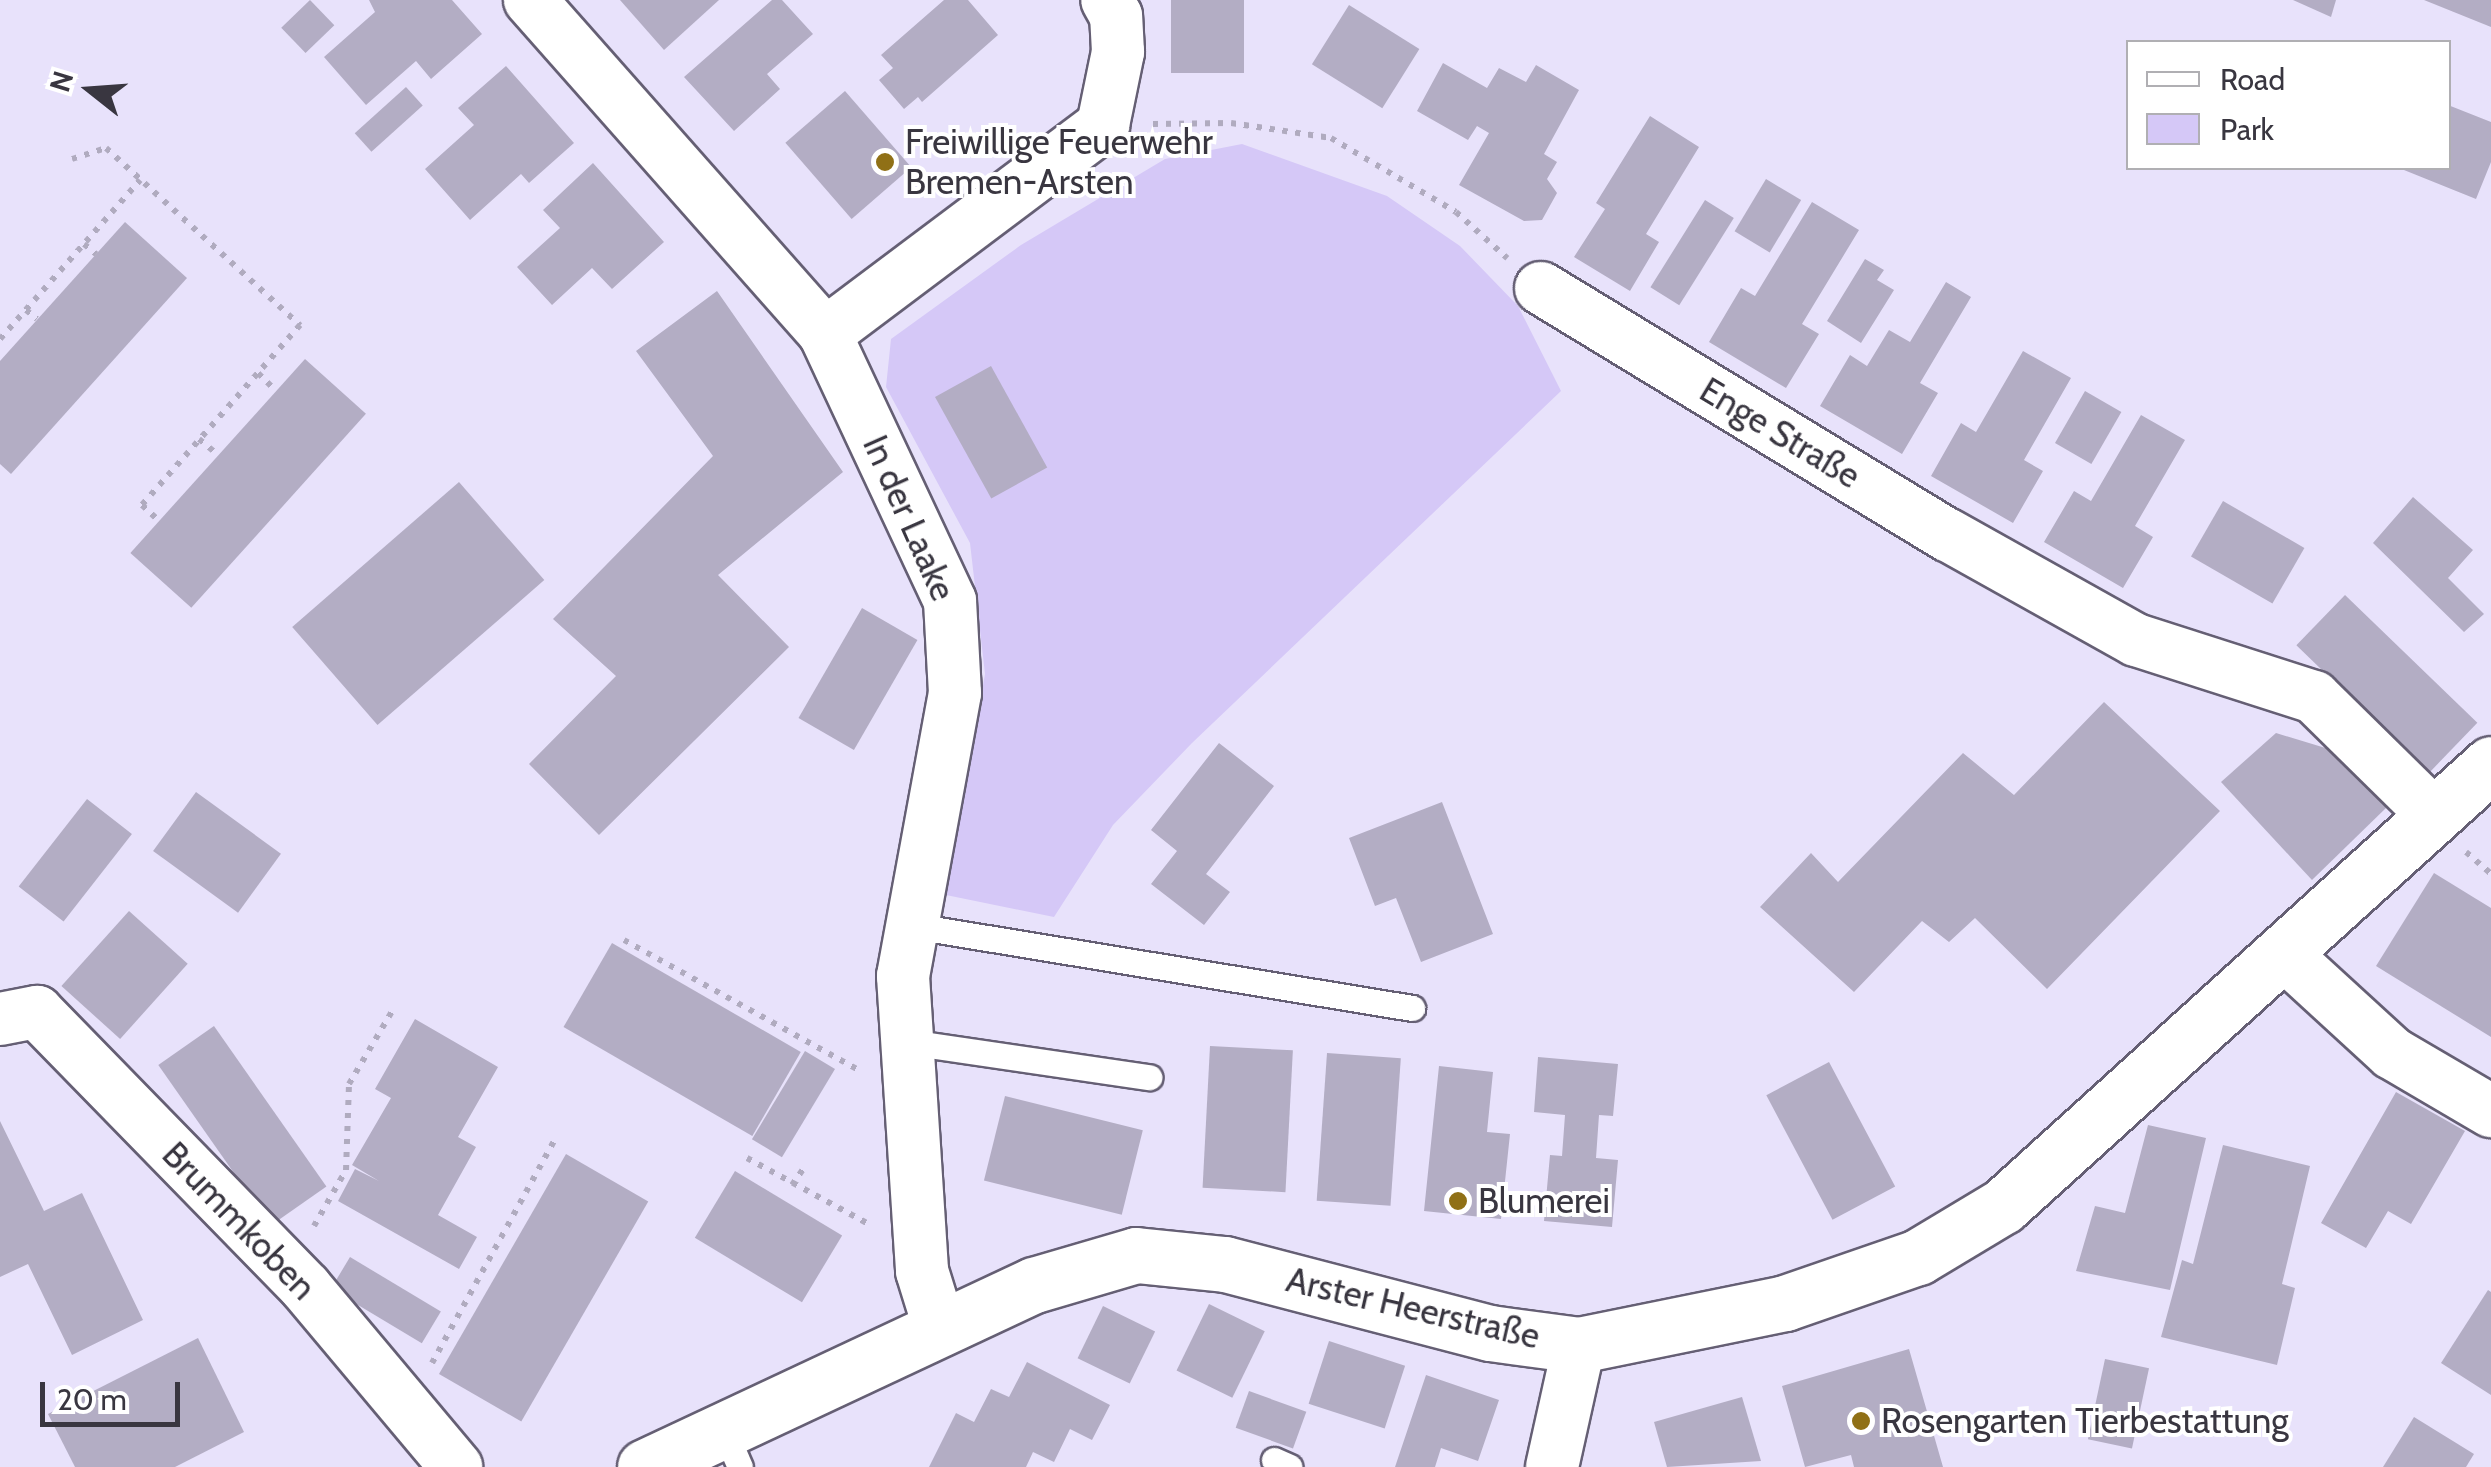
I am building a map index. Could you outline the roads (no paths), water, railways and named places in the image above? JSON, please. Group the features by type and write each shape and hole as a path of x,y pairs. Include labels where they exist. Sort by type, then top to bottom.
{"street":[{"name":"In der Laake","path":"530,0 824,334 950,600 954,693 908,925 908,1054 918,1224 922,1271 940,1328"},
{"path":"824,334 1103,125 1118,52 1116,16 1107,0"},
{"name":"Enge Straße","path":"1541,288 2136,640 2314,698 2434,815"},
{"name":"Arster Heerstraße","path":"645,1467 732,1448 940,1328 1034,1285 1136,1255 1225,1264 1490,1333 1580,1344 1785,1303 1918,1257 2003,1206 2285,955 2491,764"},
{"path":"2285,955 2392,1053 2491,1111"},
{"name":"Brummkoben","path":"0,1019 37,1012 289,1270 456,1467"},
{"path":"1552,1467 1580,1344"}],"lane":[{"path":"908,925 1412,1008"},
{"path":"908,1054 1150,1078"}],"place":[{"name":"Freiwillige Feuerwehr Bremen-Arsten","path":"885,162"},
{"name":"Blumerei","path":"1458,1201"},
{"name":"Rosengarten Tierbestattung","path":"1861,1421"}]}
